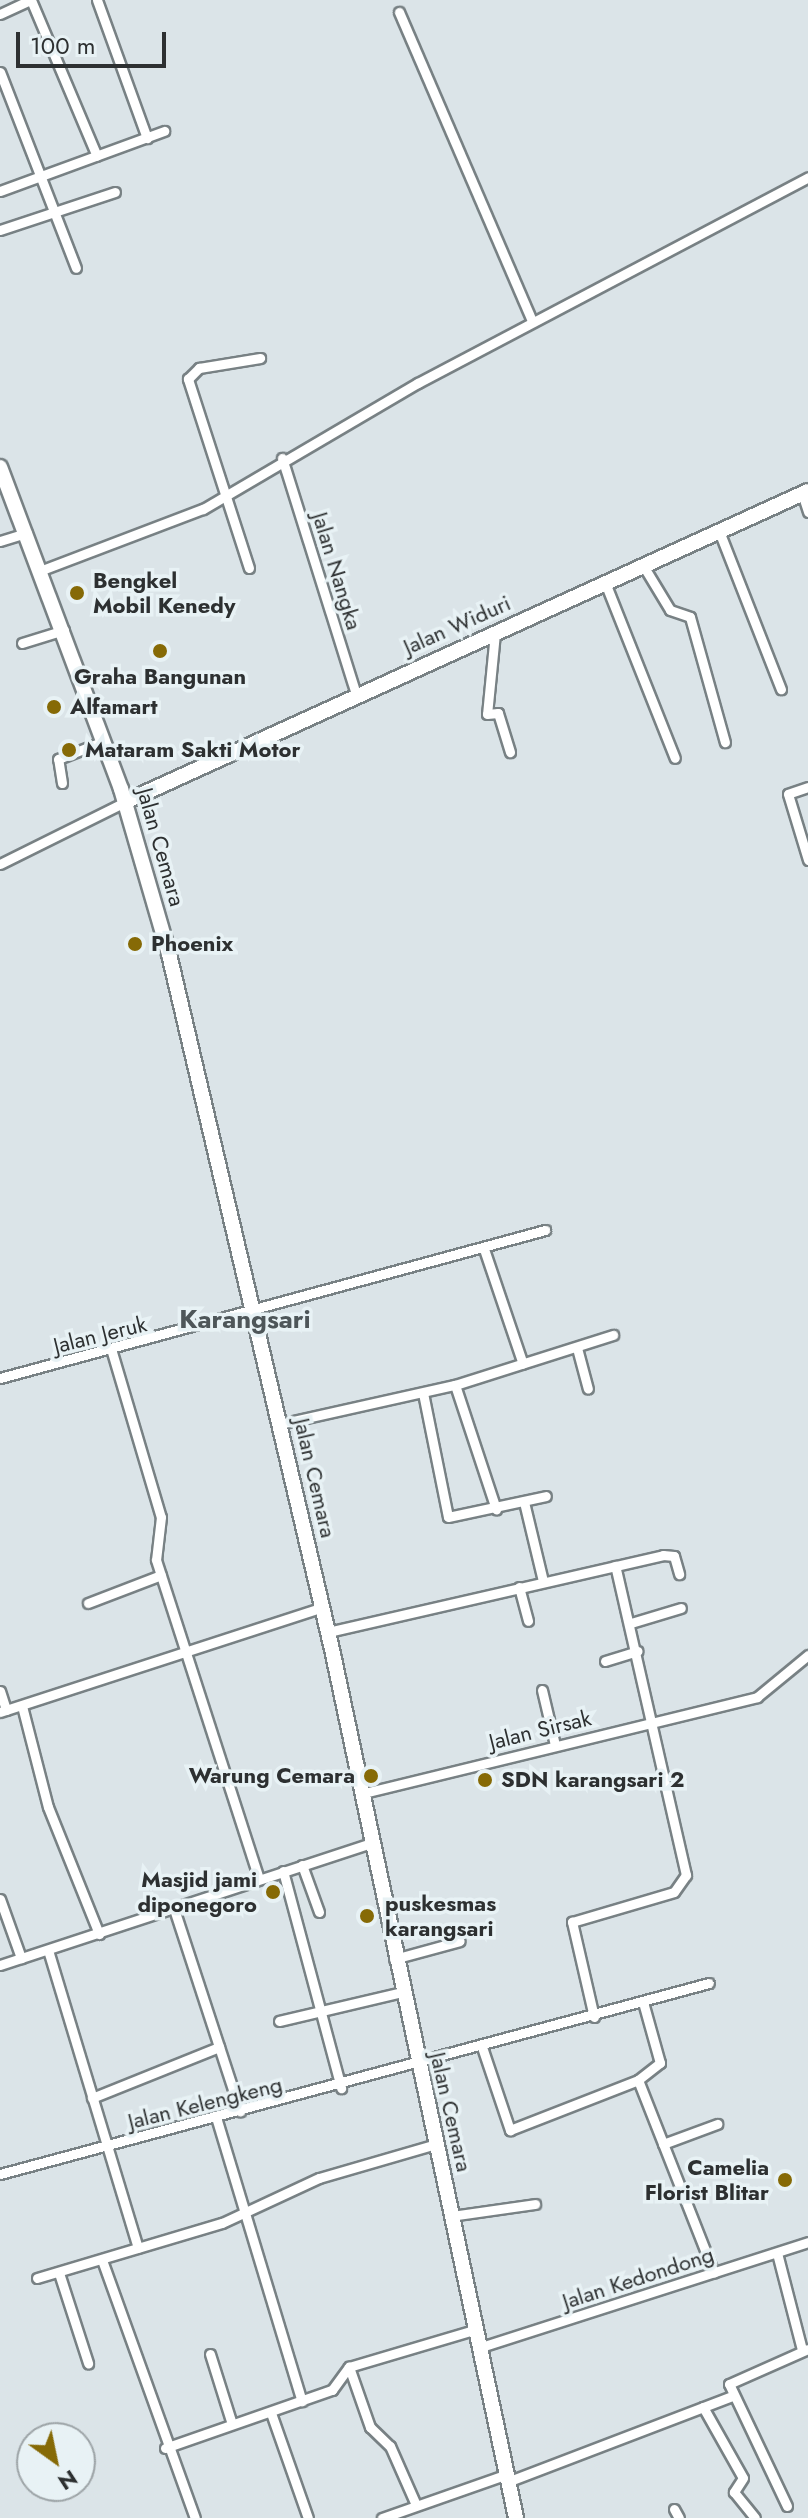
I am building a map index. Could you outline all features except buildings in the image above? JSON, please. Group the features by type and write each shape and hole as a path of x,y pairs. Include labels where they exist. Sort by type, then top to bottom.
{"main road":[{"name":"Jalan Cemara","path":"0,467 42,570 125,802 255,1310 328,1632 394,1959 516,2518"},
{"name":"Jalan Widuri","path":"125,802 356,694 606,585 805,492"}],"street":[{"path":"0,14 30,0 97,156"},
{"path":"97,0 147,138"},
{"path":"399,12 532,321"},
{"path":"0,72 38,177 76,268"},
{"path":"0,191 164,131"},
{"path":"42,570 169,525 227,495 282,458 532,321 808,177"},
{"path":"0,230 115,192"},
{"path":"249,568 188,379 199,368 260,358"},
{"name":"Jalan Nangka","path":"282,458 356,694"},
{"path":"805,492 808,512"},
{"path":"719,531 781,689"},
{"path":"0,541 27,533"},
{"path":"644,567 670,610 690,617 725,742"},
{"path":"606,585 675,758"},
{"path":"22,643 64,630"},
{"path":"495,633 487,714 498,713 510,752"},
{"path":"62,783 58,759 104,741"},
{"path":"808,787 788,794 806,845 808,860"},
{"path":"0,864 125,802"},
{"name":"Jalan Jeruk","path":"0,1378 112,1352 545,1230"},
{"path":"484,1249 523,1364"},
{"path":"280,1424 455,1385 613,1335"},
{"path":"577,1348 588,1389"},
{"path":"112,1352 161,1517 161,1575 259,1879"},
{"path":"455,1385 496,1509"},
{"path":"423,1393 446,1514 496,1509 546,1496"},
{"path":"524,1502 543,1581"},
{"path":"328,1632 670,1554 679,1574"},
{"path":"594,2017 572,1922 684,1883 654,1722 615,1566"},
{"path":"88,1603 161,1575"},
{"path":"519,1587 528,1621"},
{"path":"0,1691 3,1711 321,1608"},
{"path":"631,1623 681,1608"},
{"path":"605,1661 637,1651"},
{"name":"Jalan Sirsak","path":"360,1794 730,1705 775,1689 808,1655"},
{"path":"542,1690 555,1745"},
{"path":"22,1706 48,1807 99,1934"},
{"path":"0,1965 370,1843"},
{"path":"302,1865 319,1912"},
{"path":"283,1871 324,2010 341,2088"},
{"path":"0,1899 21,1958"},
{"path":"174,1909 240,2111"},
{"path":"394,1959 460,1941"},
{"path":"48,1950 138,2248"},
{"name":"Jalan Kelengkeng","path":"0,2174 216,2117 341,2088 709,1983"},
{"path":"279,2021 402,1992"},
{"path":"482,2047 510,2130 638,2080 660,2063 643,2002"},
{"path":"92,2098 219,2047"},
{"path":"638,2080 714,2273"},
{"path":"216,2117 249,2214 302,2401"},
{"path":"663,2144 717,2124"},
{"path":"37,2278 249,2214 319,2178 436,2144"},
{"path":"451,2216 535,2204"},
{"name":"Jalan Kedondong","path":"478,2348 808,2242"},
{"path":"777,2253 805,2350 734,2377 732,2396 787,2506"},
{"path":"102,2260 165,2448 195,2518"},
{"path":"59,2273 88,2363"},
{"path":"165,2448 339,2387 349,2367 474,2330"},
{"path":"210,2354 232,2424"},
{"path":"349,2367 370,2427 390,2446 416,2505"},
{"path":"382,2518 506,2479 732,2396"},
{"path":"703,2407 743,2478 734,2492 755,2518"},
{"path":"271,2413 308,2518"}],"place":[{"name":"Bengkel Mobil Kenedy","path":"77,593"},
{"name":"Graha Bangunan","path":"160,651"},
{"name":"Alfamart","path":"54,707"},
{"name":"Mataram Sakti Motor","path":"69,750"},
{"name":"Phoenix","path":"135,944"},
{"name":"Warung Cemara","path":"371,1776"},
{"name":"SDN karangsari 2","path":"485,1780"},
{"name":"Masjid jami diponegoro","path":"273,1892"},
{"name":"puskesmas karangsari","path":"367,1916"},
{"name":"Camelia Florist Blitar","path":"785,2180"}],"district":[{"name":"Karangsari","path":"245,1320"}]}
